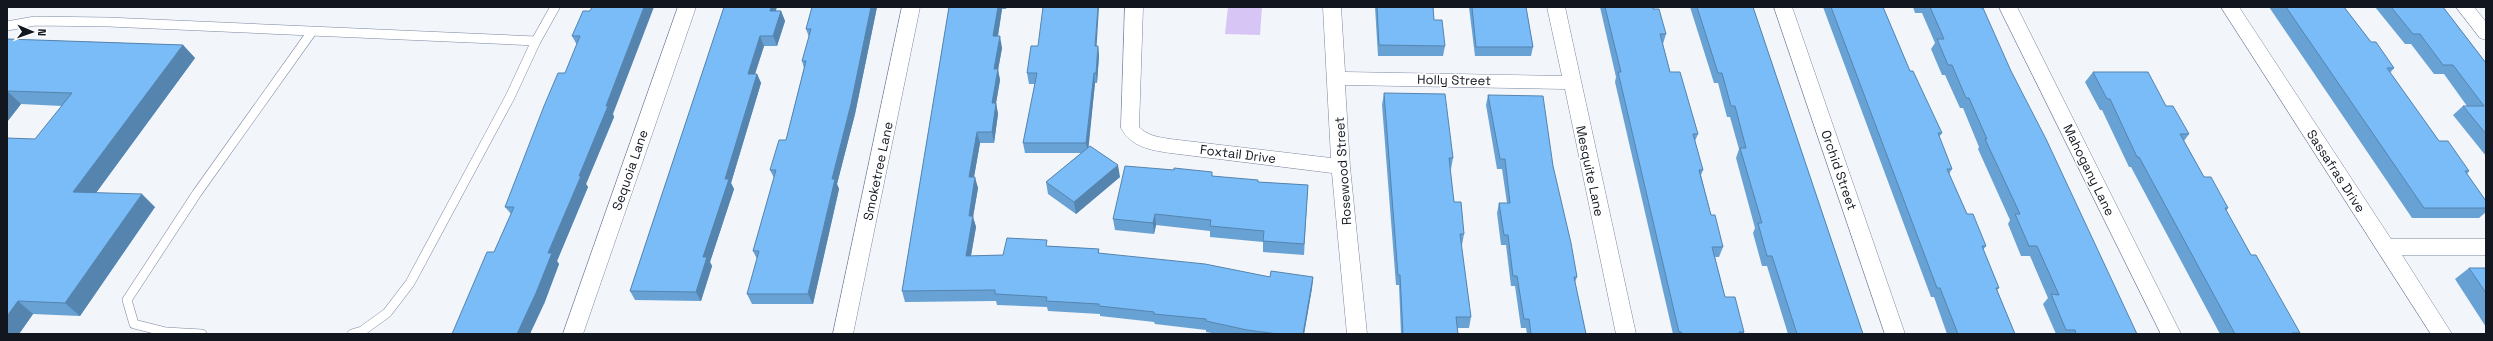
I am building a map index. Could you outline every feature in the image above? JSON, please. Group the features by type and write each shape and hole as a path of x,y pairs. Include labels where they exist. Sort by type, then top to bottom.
{"street":[{"name":"Sequoia Lane","path":"573,334 687,7"},
{"name":"Smoketree Lane","path":"843,334 911,7"},
{"name":"Foxtail Drive","path":"1134,7 1130,128 1135,137 1146,142 1170,146 1341,167"},
{"name":"Rosewood Street","path":"1332,7 1341,167 1357,334"},
{"name":"Mesquite Lane","path":"1556,7 1626,334"},
{"name":"Orchid Street","path":"1783,7 1895,334"},
{"name":"Mahogany Lane","path":"2008,7 2171,334"},
{"name":"Sassafras Drive","path":"2230,7 2442,334"},
{"path":"2465,7 2486,34"},
{"name":"Holly Street","path":"1336,78 1572,83"},
{"path":"2386,247 2486,247"}],"lane":[{"path":"352,334 362,331 387,313 410,283 510,97 536,41 555,7"},
{"path":"7,26 35,22 108,22 311,33 536,41"},
{"path":"202,334 166,332 134,324 127,300 197,193 311,33"}],"shaded area":[{"path":"1228,7 1262,7 1260,35 1225,34"}],"building":[{"path":"592,7 644,7 606,106 608,106 579,176 581,176 548,253 552,253 536,293 517,334 452,334 487,252 494,252 514,207 505,207 558,73 565,73 580,36 572,36 583,11 590,11"},
{"path":"724,7 771,7 770,11 781,11 773,36 760,36 748,74 757,74 725,179 729,179 703,257 707,257 696,292 630,291"},
{"path":"812,7 871,7 851,104 832,179 835,179 808,294 747,294 759,251 753,251 776,170 770,170 779,140 786,140 806,61 802,61 811,29 806,29"},
{"path":"949,7 998,7 993,36 1000,36 994,69 998,69 992,103 996,103 992,132 977,132 969,177 975,177 969,216 973,216 966,256 1003,255 1007,238 1047,240 1046,246 1099,249 1098,253 1205,264 1270,277 1271,271 1313,277 1303,334 1278,334 1247,330 1206,321 1206,319 1154,314 1154,312 1099,306 1099,304 1046,301 1047,297 995,294 995,290 902,291"},
{"path":"1043,7 1098,7 1095,46 1098,46 1096,73 1094,73 1086,143 1023,143 1037,73 1027,73 1031,46 1038,46"},
{"path":"1377,7 1433,7 1434,20 1442,20 1445,46 1379,45"},
{"path":"1472,7 1526,7 1533,47 1476,47"},
{"path":"1605,7 1653,7 1653,9 1659,9 1666,34 1660,34 1670,72 1680,72 1698,134 1693,134 1703,170 1699,170 1711,215 1715,215 1723,247 1712,247 1725,297 1735,297 1744,332 1739,332 1740,334 1682,334 1679,332 1618,72 1621,72"},
{"path":"1697,7 1753,7 1863,334 1797,334 1772,256 1767,256 1758,223 1762,223 1740,148 1746,148 1735,106 1731,106 1722,73 1718,73"},
{"path":"1831,7 1883,7 1910,71 1913,71 1942,133 1938,133 1952,169 1947,169 1967,214 1973,214 1986,246 1982,246 1999,288 1996,288 2015,334 1958,334 1940,288 1937,288"},
{"path":"1930,7 1983,8 2011,71 2046,139 2137,334 2076,334 2075,330 2066,330 2051,294 2059,295 2037,246 2029,246 2015,214 2020,214 1985,139 1987,139 1969,98 1966,98 1952,65 1948,65 1937,39 1944,39"},
{"path":"2286,7 2344,7 2371,42 2376,42 2394,68 2387,68 2439,141 2448,141 2469,171 2465,171 2486,201 2486,208 2424,208"},
{"path":"2391,7 2443,7 2486,63 2486,134 2463,106 2484,106 2453,65 2443,65 2420,34 2413,34"},
{"path":"7,39 183,45 73,192 142,194 65,303 18,301 7,316 7,138 35,139 72,93 7,91"},
{"path":"2093,72 2148,72 2166,106 2173,106 2189,134 2180,134 2204,177 2211,177 2228,208 2225,208 2251,255 2256,255 2300,333 2235,334 2139,157 2137,157 2110,99 2107,99"},
{"path":"1384,93 1445,94 1453,158 1449,158 1454,202 1461,202 1464,234 1460,234 1471,317 1456,317 1458,334 1403,334 1400,275 1398,275"},
{"path":"1488,95 1543,96 1553,166 1571,243 1577,277 1574,277 1586,334 1531,334 1529,319 1524,319 1517,276 1513,276 1508,235 1504,235 1499,203 1510,203 1505,159 1500,159"},
{"path":"1090,146 1118,165 1074,202 1046,182"},
{"path":"1125,166 1174,170 1174,168 1212,172 1212,176 1258,180 1258,182 1308,185 1304,244 1263,241 1264,231 1210,226 1211,220 1155,214 1153,223 1113,219"},
{"path":"2469,268 2486,268 2486,293"}]}
